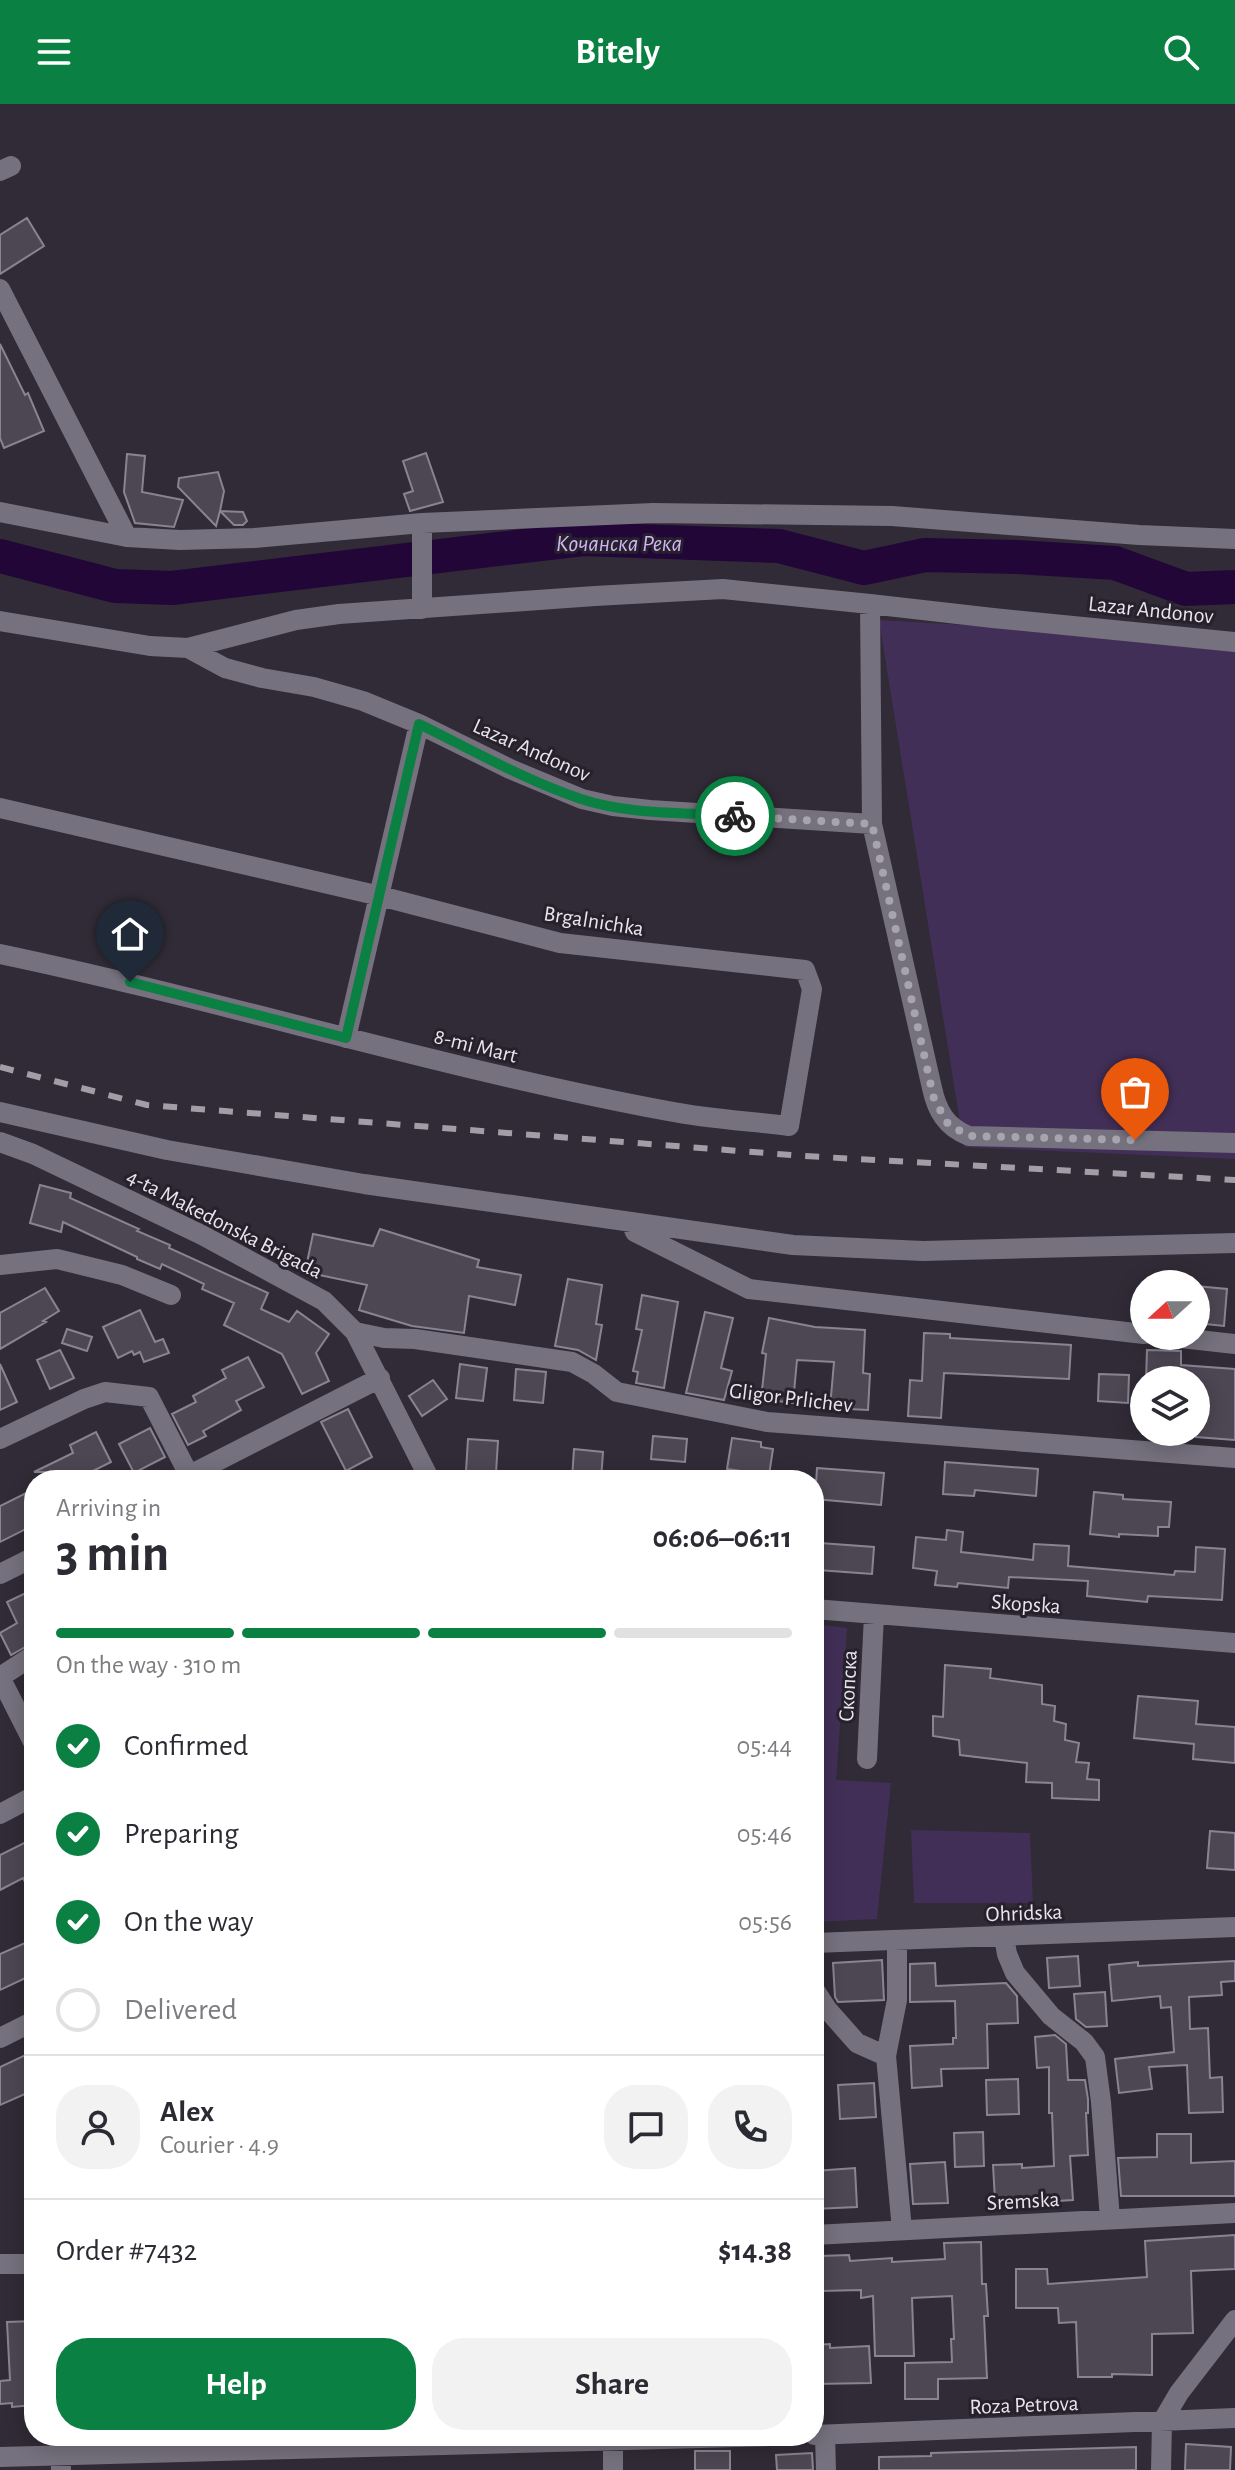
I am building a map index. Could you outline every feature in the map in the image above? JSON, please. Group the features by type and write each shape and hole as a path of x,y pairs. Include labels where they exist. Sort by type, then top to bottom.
{"street":[{"path":"0,289 127,537"},
{"path":"0,512 127,537 180,540 254,538 422,523 653,513 892,516 1139,535 1235,539"},
{"path":"422,523 422,609"},
{"name":"Lazar Andonov","path":"0,621 150,646 188,648 296,620 339,614 723,589 1235,642"},
{"path":"870,604 872,824 934,1099 948,1124 969,1136 1235,1143"},
{"name":"Lazar Andonov","path":"188,648 225,668 351,697 419,724 510,769 582,799 613,806 872,824"},
{"path":"346,1038 419,724"},
{"name":"Brgalnichka","path":"0,808 380,896 560,943 805,970"},
{"name":"8-mi Mart","path":"0,954 99,974 540,1086 672,1112 789,1126 812,989 805,970"},
{"path":"0,1112 182,1153 364,1184 793,1245 923,1251 1235,1243"},
{"name":"4-ta Makedonska Brigada","path":"0,1142 61,1168 270,1271 324,1301 355,1332 425,1470"},
{"path":"631,1222 635,1232 749,1289 1130,1332"},
{"path":"0,1265 57,1259 122,1275 171,1295"},
{"name":"Gligor Prlichev","path":"355,1332 572,1362 617,1392 767,1422 1235,1458"},
{"path":"1210,1341 1235,1344"},
{"path":"199,1470 380,1378"},
{"path":"0,1439 105,1392 149,1397 182,1470"},
{"path":"0,1574 24,1562"},
{"name":"Skopska","path":"824,1610 1235,1643"},
{"name":"Скопска","path":"867,1759 874,1615"},
{"path":"24,1661 0,1677 24,1724"},
{"path":"0,1814 24,1801"},
{"name":"Ohridska","path":"824,1943 1235,1927"},
{"path":"1004,1937 1015,1973 1051,2016 1084,2042 1095,2057 1110,2219"},
{"path":"897,1940 897,2000 886,2056 902,2230"},
{"path":"824,2004 857,2043 886,2056"},
{"path":"0,2038 24,2026"},
{"name":"Sremska","path":"824,2234 1235,2213"},
{"path":"0,2264 24,2264"},
{"path":"1161,2470 1162,2422 1179,2393 1235,2320"},
{"name":"Roza Petrova","path":"824,2435 1235,2418"},
{"path":"0,2457 319,2446"},
{"path":"613,2446 613,2470"},
{"path":"822,2446 826,2470"}],"shaded area":[{"path":"879,620 1235,641 1235,1159 964,1147"},
{"path":"824,1625 847,1628 836,1780 891,1783 877,1919 824,1922"},
{"path":"911,1830 1030,1833 1033,1903 914,1903"}],"building":[{"path":"27,218 44,246 0,274 0,235"},
{"path":"0,344 25,395 28,393 44,431 4,448 0,438"},
{"path":"426,453 443,502 410,511 404,494 413,491 403,461"},
{"path":"127,454 145,456 142,492 183,500 174,527 135,523 124,492"},
{"path":"218,472 224,491 216,526 178,487 179,478"},
{"path":"220,511 243,512 247,521 243,525 234,525"},
{"path":"40,1185 71,1193 70,1198 268,1293 261,1309 289,1322 297,1311 329,1334 316,1353 329,1381 302,1394 282,1354 224,1325 234,1303 202,1289 204,1284 162,1264 160,1269 137,1259 63,1222 61,1232 30,1223"},
{"path":"380,1229 479,1260 477,1267 521,1275 515,1305 469,1296 464,1333 412,1326 359,1310 367,1285 305,1272 313,1234 373,1246"},
{"path":"568,1279 602,1285 596,1324 602,1325 596,1360 578,1350 555,1346"},
{"path":"1210,1287 1227,1289 1224,1326 1210,1324"},
{"path":"45,1288 59,1311 0,1349 0,1313"},
{"path":"642,1295 678,1302 664,1388 636,1383 638,1372 633,1371 642,1330 636,1329"},
{"path":"140,1310 155,1342 163,1339 169,1353 144,1362 140,1352 134,1355 132,1351 118,1358 103,1327"},
{"path":"705,1312 733,1318 721,1368 732,1371 724,1400 686,1393"},
{"path":"769,1318 815,1327 865,1330 863,1373 870,1374 868,1410 830,1408 834,1362 797,1360 793,1403 761,1399 766,1354 762,1353"},
{"path":"67,1329 92,1337 87,1351 62,1343"},
{"path":"924,1333 950,1334 950,1338 1071,1345 1069,1379 944,1373 941,1418 908,1416 910,1380 922,1381"},
{"path":"60,1350 74,1378 50,1389 37,1360"},
{"path":"1147,1350 1181,1351 1181,1365 1194,1366 1146,1366"},
{"path":"248,1357 264,1387 236,1401 241,1410 203,1431 206,1436 188,1445 172,1414 196,1402 193,1396 226,1378 222,1370"},
{"path":"0,1364 17,1402 0,1410"},
{"path":"460,1364 487,1368 483,1401 456,1398"},
{"path":"1210,1367 1235,1369 1235,1440 1210,1438"},
{"path":"516,1369 546,1372 543,1403 514,1400"},
{"path":"1099,1374 1129,1375 1128,1403 1098,1401"},
{"path":"433,1380 447,1399 422,1416 409,1396"},
{"path":"348,1409 372,1457 345,1470 321,1422"},
{"path":"150,1428 165,1457 140,1470 132,1470 119,1444"},
{"path":"96,1432 111,1462 95,1470 38,1470 73,1453 70,1445"},
{"path":"653,1436 687,1439 685,1462 651,1459"},
{"path":"732,1438 761,1442 761,1447 773,1449 770,1470 727,1469"},
{"path":"468,1439 498,1441 496,1470 466,1470"},
{"path":"574,1449 603,1452 602,1470 573,1470"},
{"path":"945,1462 1038,1469 1036,1496 975,1490 974,1496 943,1494"},
{"path":"817,1468 884,1473 881,1505 824,1500 824,1470"},
{"path":"1094,1492 1123,1495 1123,1499 1171,1502 1169,1527 1158,1527 1158,1536 1090,1534"},
{"path":"24,1494 24,1530 0,1542 0,1506"},
{"path":"947,1530 963,1532 961,1552 1033,1560 1034,1544 1069,1546 1068,1566 1174,1575 1175,1571 1195,1572 1196,1547 1225,1549 1222,1600 1148,1596 1147,1602 1087,1596 1088,1581 1009,1577 1008,1588 958,1583 957,1587 935,1585 937,1571 913,1568 916,1537 946,1540"},
{"path":"824,1543 874,1547 872,1574 824,1570"},
{"path":"24,1594 24,1648 11,1655 0,1633 17,1623 7,1602"},
{"path":"945,1665 991,1669 990,1678 1042,1685 1042,1704 1055,1706 1054,1721 1066,1724 1065,1740 1079,1743 1076,1762 1089,1763 1087,1779 1099,1780 1099,1800 1052,1798 1052,1783 1026,1782 1027,1763 960,1755 959,1740 933,1736 933,1716 943,1717"},
{"path":"1138,1696 1198,1701 1196,1724 1235,1727 1235,1763 1193,1759 1194,1744 1134,1738"},
{"path":"1210,1831 1235,1833 1235,1870 1207,1868"},
{"path":"24,1843 24,1880 0,1890 0,1855"},
{"path":"24,1943 24,1979 0,1990 0,1954"},
{"path":"1078,1956 1080,1986 1049,1988 1047,1958"},
{"path":"882,1960 884,2000 838,2002 833,1963"},
{"path":"1235,1961 1235,1981 1221,1982 1222,1995 1189,1997 1190,2029 1208,2028 1210,2078 1222,2077 1223,2112 1189,2113 1187,2065 1149,2067 1152,2089 1119,2093 1115,2059 1174,2052 1171,2007 1161,2008 1160,1996 1112,2001 1109,1965"},
{"path":"935,1963 936,1986 1006,1983 1017,1996 1018,2023 987,2024 988,2068 941,2069 942,2086 912,2088 910,2046 953,2044 953,2038 956,2038 955,2001 910,2002 910,1964"},
{"path":"1105,1992 1107,2026 1086,2027 1076,2019 1074,1994"},
{"path":"1055,2035 1066,2044 1068,2080 1085,2080 1088,2099 1088,2155 1070,2156 1073,2200 995,2200 993,2165 1022,2164 1022,2168 1054,2166 1049,2067 1037,2068 1035,2037"},
{"path":"24,2056 24,2094 0,2105 0,2067"},
{"path":"1018,2079 1019,2114 987,2115 986,2080"},
{"path":"874,2083 876,2117 840,2119 838,2085"},
{"path":"983,2132 984,2166 955,2167 954,2133"},
{"path":"1157,2134 1191,2134 1191,2163 1235,2161 1235,2196 1121,2196 1118,2158 1157,2157"},
{"path":"945,2162 948,2203 913,2204 910,2164"},
{"path":"855,2168 857,2207 824,2209 824,2170"},
{"path":"1235,2235 1235,2269 1191,2271 1193,2333 1152,2334 1152,2375 1078,2377 1076,2322 1059,2323 1058,2308 1016,2308 1016,2269 1047,2269 1048,2284 1147,2277 1145,2241"},
{"path":"981,2242 982,2284 986,2284 988,2316 984,2316 987,2378 938,2379 938,2399 905,2399 905,2363 952,2362 952,2296 912,2298 914,2356 875,2356 873,2296 861,2298 861,2290 824,2291 824,2256 849,2255 850,2261 945,2259 944,2243"},
{"path":"24,2321 24,2406 0,2404 0,2381 10,2380 7,2322"},
{"path":"824,2344 830,2344 830,2348 869,2346 871,2383 824,2384"},
{"path":"1186,2444 1231,2447 1230,2470 1185,2470"},
{"path":"1136,2447 1136,2470 879,2470 879,2457"},
{"path":"695,2451 730,2451 730,2470 695,2470"},
{"path":"812,2453 813,2470 777,2470 776,2455"}],"waterway":[{"name":"Кочанска Река","path":"0,556 115,586 172,588 583,539 779,546 864,568 925,555 1115,563 1186,589 1235,587"}],"railway":[{"path":"0,1067 147,1105 804,1156 1235,1180"}],"way so far":[{"path":"735,816 872,824 934,1099 948,1124 969,1136 1135,1140"}],"route":[{"path":"130,982 346,1038 419,724 510,769 582,799 613,806 735,816"}]}
